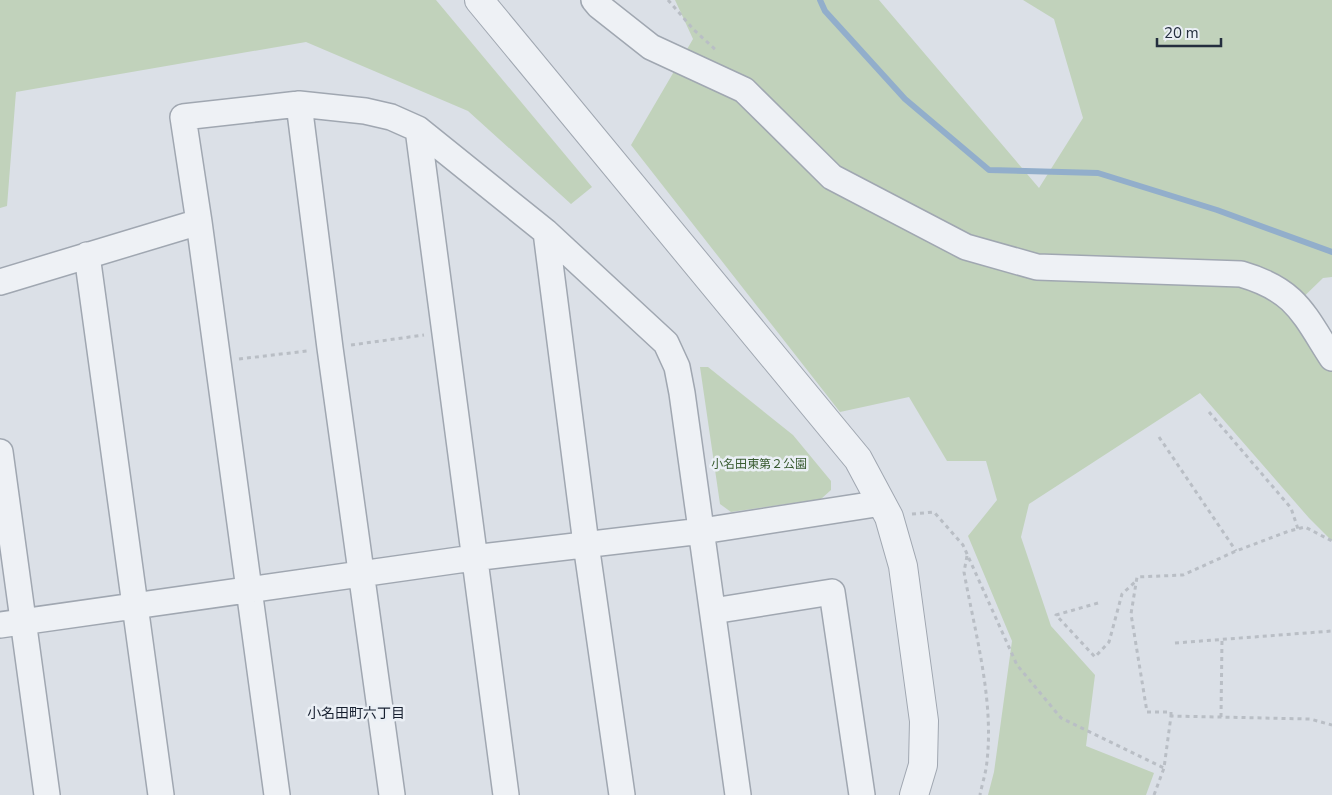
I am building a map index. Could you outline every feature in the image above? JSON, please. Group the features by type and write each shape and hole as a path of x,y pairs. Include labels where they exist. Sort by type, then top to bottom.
{"street":[{"path":"479,0 858,459 885,510 903,566 924,721 923,765 914,795"},
{"path":"594,0 651,47 744,90 832,177 966,247 1037,267 1241,274 1264,281 1283,291 1298,304 1332,358"},
{"path":"299,104 330,348 392,795"},
{"path":"277,795 199,222 182,117 299,104 365,111 391,117 418,128 546,232 666,343 677,367 682,392 738,795"},
{"path":"418,128 506,795"},
{"path":"0,282 199,222"},
{"path":"546,232 586,544 622,795"},
{"path":"87,255 161,795"},
{"path":"0,452 11,623 47,795"},
{"path":"11,623 474,558 885,510"},
{"path":"713,611 832,592 862,795"}],"path":[{"path":"668,0 694,30 719,53"},
{"path":"1209,412 1292,508 1298,529"},
{"path":"1159,437 1236,551"},
{"path":"885,510 934,512 962,545 1017,665 1061,718 1164,768"},
{"path":"1154,795 1164,768 1171,712 1146,712 1131,614 1137,577 1183,575 1236,551 1305,527 1332,541"},
{"path":"967,555 964,572 983,679 988,721 987,761 980,795"},
{"path":"1098,602 1056,615 1095,657 1109,642 1122,594 1137,581"},
{"path":"1175,643 1332,632"},
{"path":"1221,717 1222,639"},
{"path":"1171,716 1310,720 1332,725"}],"green space":[{"path":"0,0 436,0 592,187 571,204 468,111 306,42 16,92 7,206 0,208"},
{"path":"675,0 879,0 1039,188 1083,118 1054,19 1023,0 1332,0 1332,277 1323,278 1288,312 1332,371 1332,541 1309,518 1200,393 1029,504 1021,537 1051,626 1095,675 1086,746 1154,773 1146,795 988,795 994,772 1012,641 968,536 997,500 986,461 947,461 909,397 840,412 631,145 693,39"},
{"name":"小名田東第２公園","path":"700,367 708,367 793,435 831,481 831,490 821,499 731,512 720,504"}],"waterway":[{"path":"820,0 825,11 905,99 989,170 1098,173 1217,210 1332,252"}],"district":[{"name":"小名田町六丁目","path":"356,713"}]}
